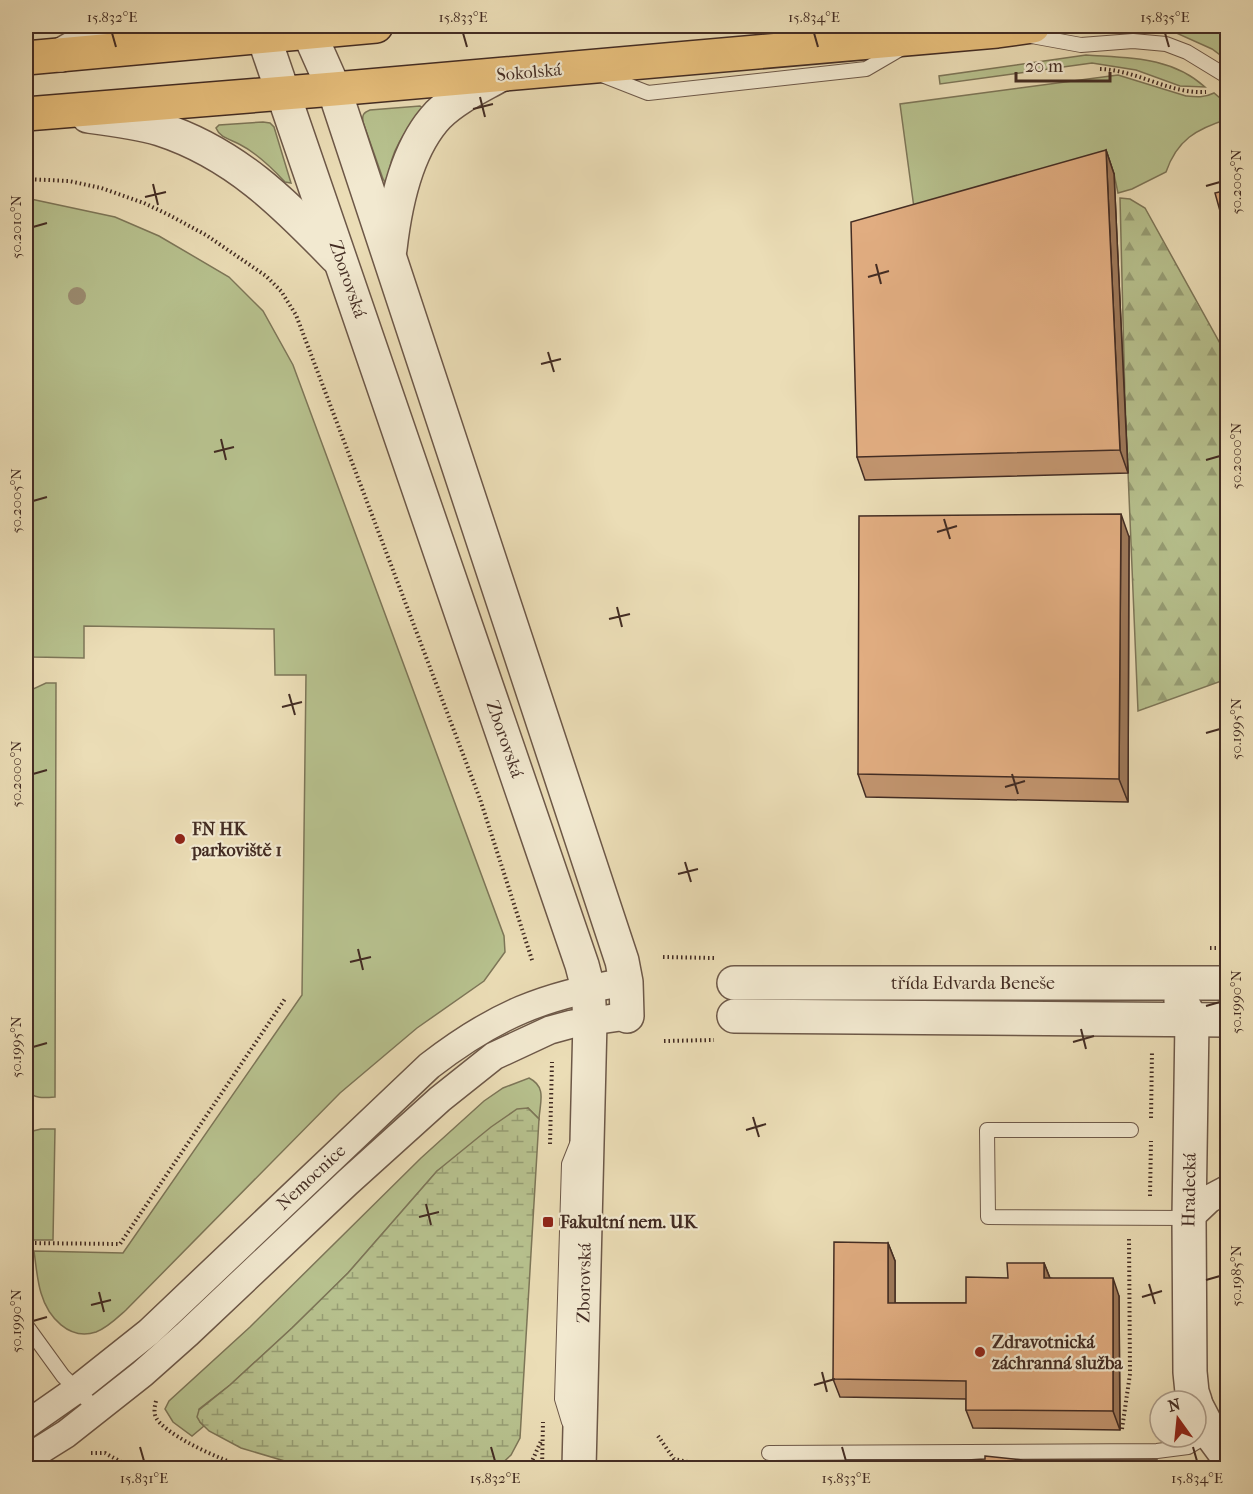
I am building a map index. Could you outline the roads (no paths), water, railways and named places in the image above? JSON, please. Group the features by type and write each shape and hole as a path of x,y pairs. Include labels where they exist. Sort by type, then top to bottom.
{"main road":[{"path":"26,58 262,31 376,26"},
{"name":"Sokolská","path":"38,113 500,75 1033,26"}],"street":[{"path":"61,55 109,26"},
{"path":"308,29 334,89 622,961 626,982 627,1016 590,1021"},
{"name":"Zborovská","path":"262,31 588,988 590,1021 579,1463"},
{"path":"390,257 394,215 404,179 422,137 438,116 456,100 500,75"},
{"path":"38,113 128,121 161,129 214,153 244,171 290,210 343,265"},
{"name":"Nemocnice","path":"26,1425 76,1390 149,1332 429,1066 458,1044 498,1020 544,1000 588,988 626,982"},
{"name":"třída Edvarda Beneše","path":"734,983 1220,984"},
{"path":"1171,984 1192,1020"},
{"name":"třída Edvarda Beneše","path":"1192,1020 1220,984"},
{"name":"třída Edvarda Beneše","path":"734,1016 1227,1020"},
{"name":"Hradecká","path":"1191,1389 1189,1218 1192,1020"},
{"name":"Nemocnice","path":"26,1459 98,1411 188,1334 348,1182 440,1099 494,1056 550,1030 590,1021"},
{"path":"1189,1218 1209,1199 1227,1189"},
{"name":"Hradecká","path":"1208,1426 1219,1445"}],"lane":[{"path":"997,31 1081,45 1133,41 1166,44 1187,52 1227,77"},
{"path":"1131,1130 987,1130 988,1216 1189,1218"},
{"path":"26,1325 55,1367 98,1411"},
{"name":"Hradecká","path":"770,1453 1157,1451 1219,1445"}],"place":[{"name":"FN HK parkoviště 1","path":"180,839"},
{"name":"Fakultní nem. UK","path":"548,1222"},
{"name":"Zdravotnická záchranná služba","path":"980,1352"}]}
